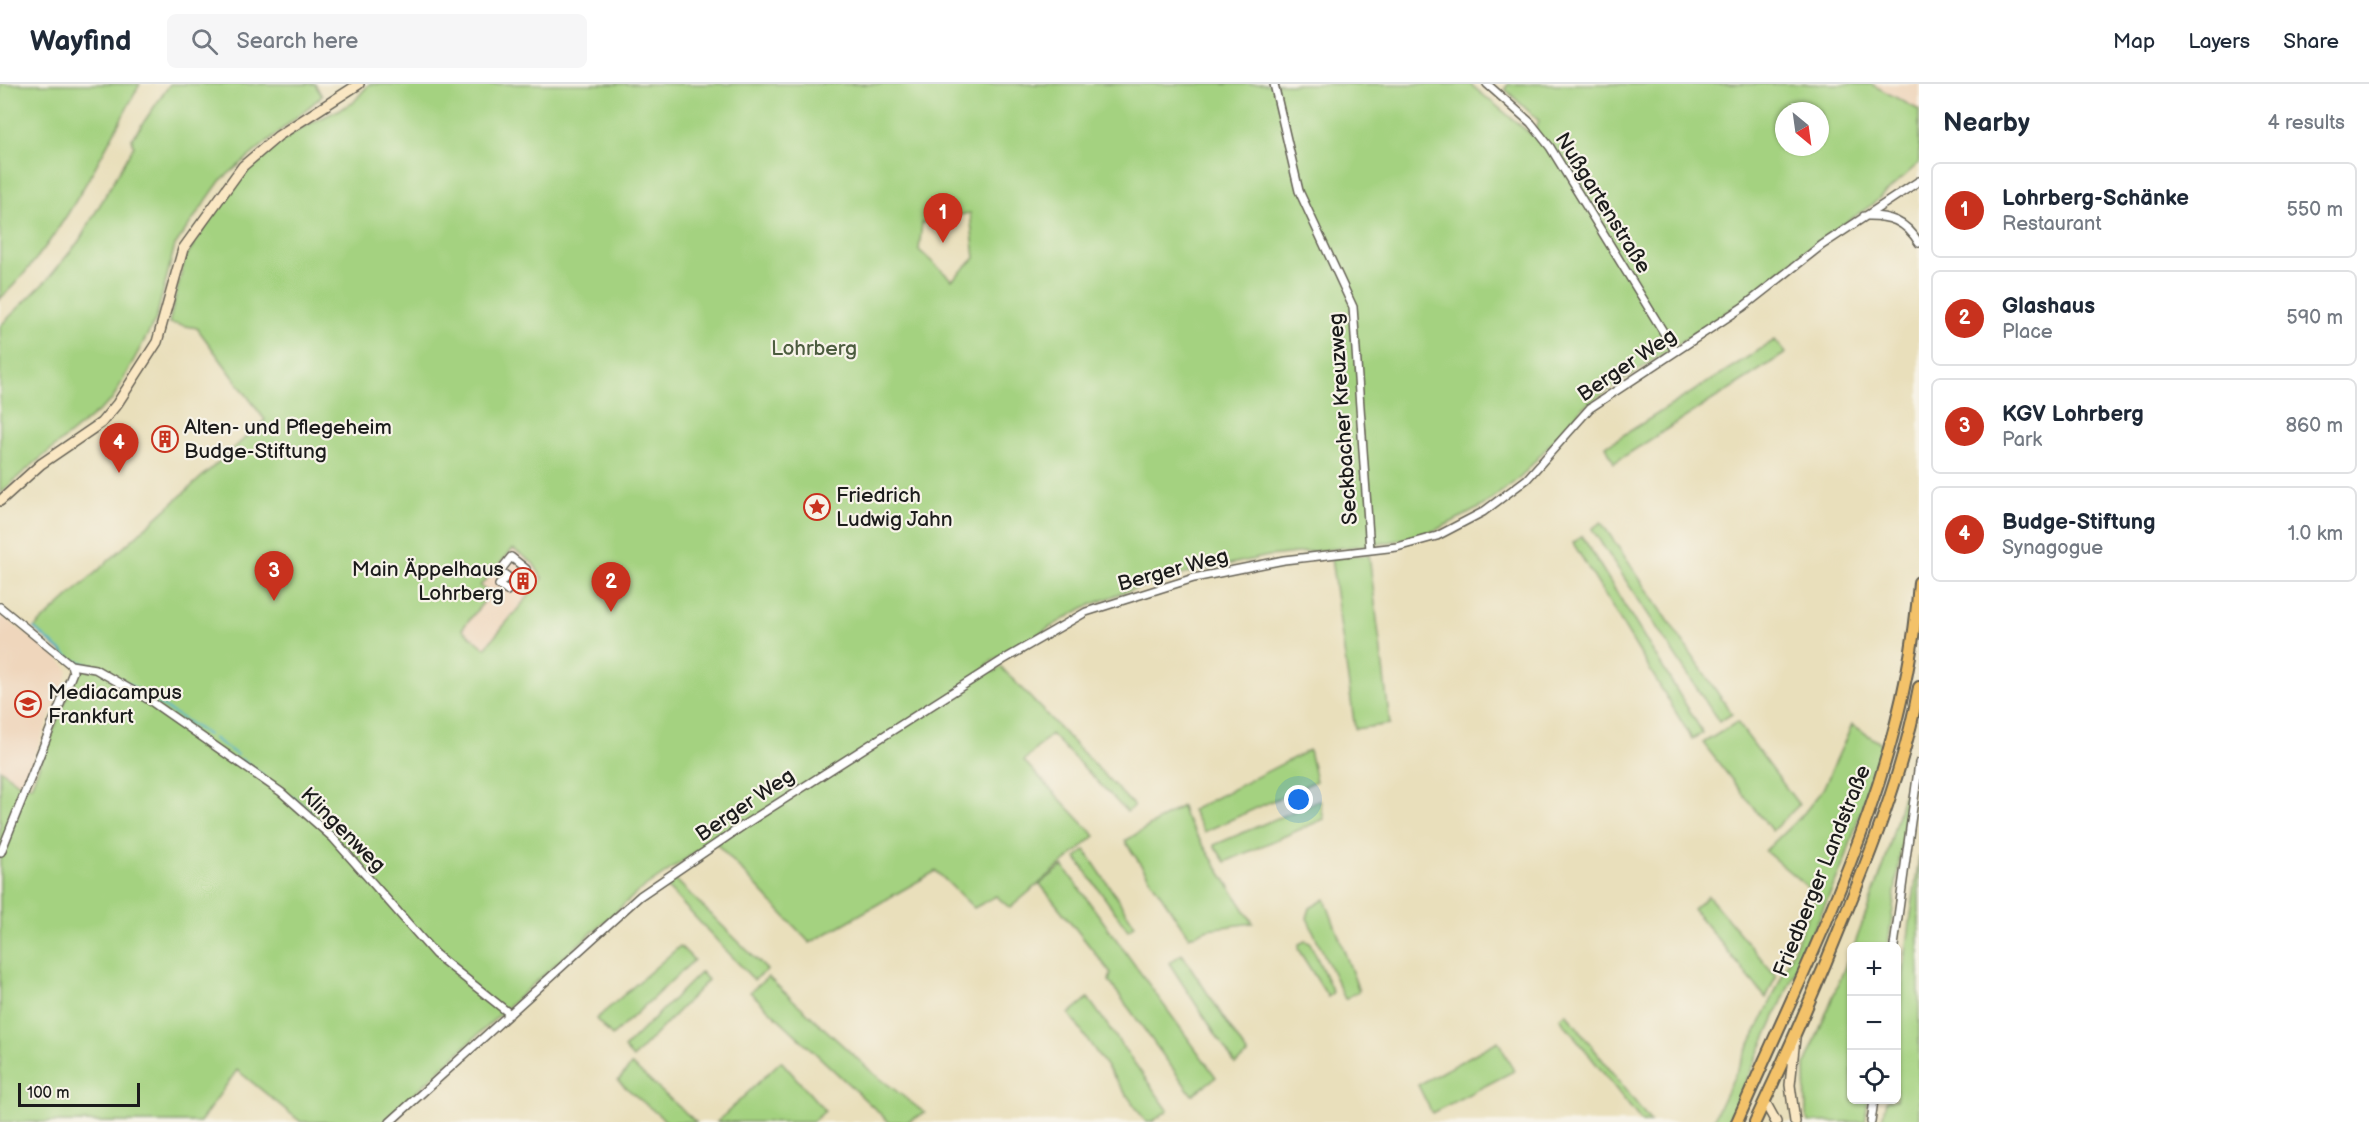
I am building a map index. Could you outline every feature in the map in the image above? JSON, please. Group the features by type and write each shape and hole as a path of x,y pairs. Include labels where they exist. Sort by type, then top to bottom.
{"main road":[{"path":"0,501 41,464 101,423 117,404 157,342 183,249 243,166 278,136 348,94 359,84"},
{"name":"Friedberger Landstraße","path":"1737,1122 1827,921 1874,804 1904,692 1914,632 1919,582"},
{"name":"Friedberger Landstraße","path":"1755,1122 1796,1036 1874,844 1904,750 1919,687"},
{"name":"Friedberger Landstraße","path":"1795,1122 1790,1085 1796,1036"},
{"path":"1763,1062 1762,1086 1765,1101 1776,1122"}],"street":[{"name":"Seckbacher Kreuzweg","path":"1274,84 1299,191 1353,307 1370,550"},
{"name":"Nußgartenstraße","path":"1487,84 1531,123 1550,147 1675,351"},
{"name":"Berger Weg","path":"510,1014 640,896 844,760 1063,625 1096,609 1194,578 1284,560 1397,547 1437,536 1483,512 1527,478 1585,411 1743,307 1862,216 1919,181"},
{"path":"1862,216 1890,217 1913,232 1919,243"},
{"path":"512,557 526,569 507,591 499,585 507,576 500,570 512,557"},
{"name":"Klingenweg","path":"0,607 71,665 95,669 149,700 281,792 333,838 435,954 510,1014"},
{"path":"1,852 73,672 71,665"},
{"path":"1895,942 1919,763"},
{"path":"390,1122 510,1014"},
{"path":"1871,1122 1873,1104"}],"shaded area":[{"path":"1919,84 1919,110 1871,85"},
{"path":"513,549 533,563 544,579 485,648 462,629 490,594 480,586"},
{"name":"Mediacampus Frankfurt","path":"0,614 63,663 68,671 22,786 0,769"}],"green space":[{"path":"0,84 140,84 61,225 22,276 0,299"},
{"path":"170,84 315,84 322,96 220,181 175,245 156,319 112,400 0,494 0,326 48,279 79,241 134,146 132,139"},
{"name":"Lohrberg","path":"369,84 1470,84 1532,135 1539,121 1505,89 1508,84 1871,84 1919,110 1919,163 1873,204 1820,240 1741,302 1583,407 1521,477 1481,507 1436,530 1405,539 1269,556 1192,572 1124,592 1083,608 987,664 994,672 1001,667 1134,806 1127,812 1051,734 1024,761 1095,836 1010,908 996,896 974,908 936,871 810,943 713,840 638,892 512,1003 384,1122 301,1122 237,1070 200,1122 0,1122 0,769 22,786 31,786 79,668 34,628 265,420 197,328 169,323 185,258 231,186 264,152 303,127 353,103","holes":["970,213 975,258 952,280 919,250 922,223","513,549 533,563 543,579 485,648 462,629 490,594 480,586"]},
{"path":"1775,340 1786,353 1614,463 1606,446"},
{"path":"1601,522 1732,714 1719,722 1592,529"},
{"path":"1582,536 1703,733 1692,739 1573,543"},
{"path":"1369,555 1390,724 1355,729 1331,558"},
{"path":"1737,722 1799,805 1772,831 1703,743"},
{"path":"1852,725 1882,744 1845,860 1728,1122 1712,1122 1772,999 1817,895 1765,851 1804,813 1823,789"},
{"path":"1309,750 1316,781 1204,832 1192,810"},
{"path":"1904,792 1908,794 1889,942 1855,942 1885,862"},
{"path":"1320,800 1324,819 1225,862 1214,845"},
{"path":"1182,806 1185,817 1253,923 1208,929 1189,937 1125,841"},
{"path":"1085,850 1135,925 1128,930 1076,858"},
{"path":"1919,856 1919,1122 1882,1122 1885,1104 1901,1104 1901,990"},
{"path":"1063,866 1216,1077 1192,1095 1109,981 1111,973 1040,884"},
{"path":"674,878 767,970 754,980 665,885"},
{"path":"1708,896 1776,976 1766,998 1693,909"},
{"path":"1325,899 1359,991 1345,999 1307,918 1310,908"},
{"path":"1305,941 1310,943 1333,992 1328,997 1298,949 1299,944"},
{"path":"680,946 694,960 612,1036 596,1019"},
{"path":"1182,954 1248,1055 1235,1064 1169,963"},
{"path":"1847,962 1847,1104 1867,1104 1865,1122 1809,1122 1806,1116 1805,1065"},
{"path":"701,972 708,980 633,1058 624,1048"},
{"path":"768,977 873,1073 925,1113 907,1122 889,1122 750,992"},
{"path":"1088,998 1168,1110 1152,1122 1146,1122 1069,1014"},
{"path":"1566,1013 1651,1122 1642,1122 1560,1018"},
{"path":"1498,1041 1514,1071 1432,1113 1418,1085"},
{"path":"781,1061 825,1111 812,1122 717,1122"},
{"path":"631,1065 696,1122 667,1122 618,1081"}],"waterway":[{"path":"34,628 72,660 94,666"},
{"path":"117,677 208,735"},
{"path":"213,738 237,755"},
{"path":"241,759 263,776"},
{"path":"292,797 311,812"},
{"path":"319,821 330,831"}],"place":[{"name":"Lohrberg-Schänke","path":"943,243"},
{"name":"Alten- und Pflegeheim Budge-Stiftung","path":"165,439"},
{"name":"Budge-Stiftung","path":"119,473"},
{"name":"Friedrich Ludwig Jahn","path":"817,507"},
{"name":"Main Äppelhaus Lohrberg","path":"523,581"},
{"name":"KGV Lohrberg","path":"274,601"},
{"name":"Glashaus","path":"611,612"},
{"name":"Mediacampus Frankfurt","path":"28,704"}]}
